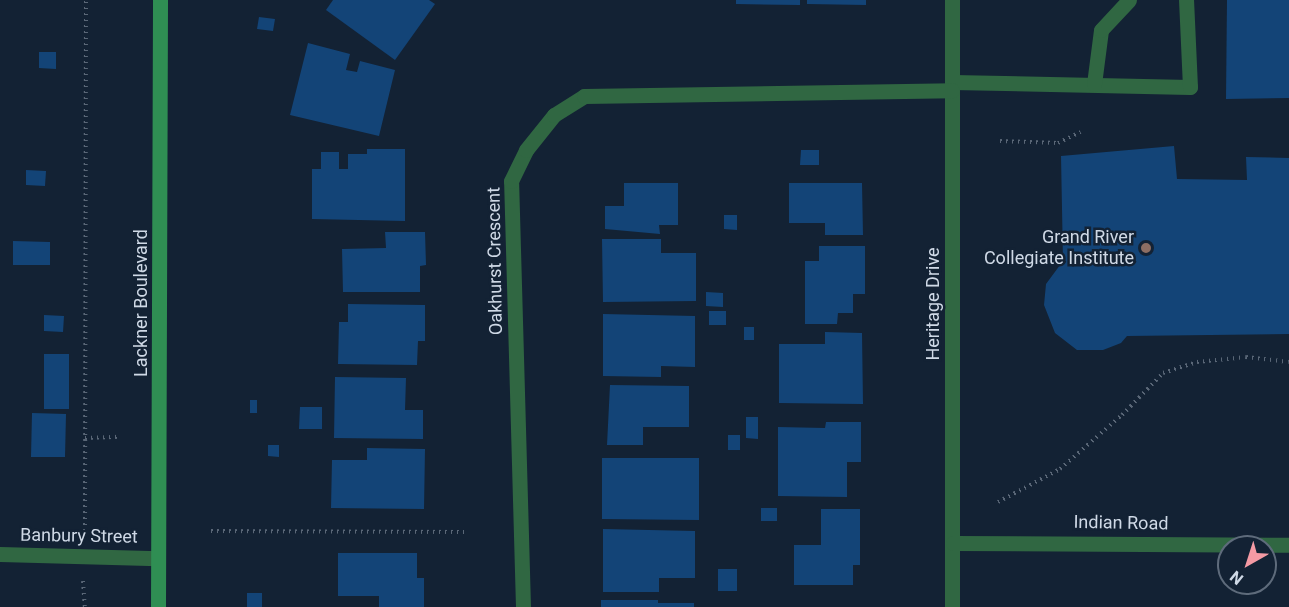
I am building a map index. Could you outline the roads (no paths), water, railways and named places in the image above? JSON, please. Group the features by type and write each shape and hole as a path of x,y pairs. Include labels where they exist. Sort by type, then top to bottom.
{"main road":[{"name":"Lackner Boulevard","path":"158,607 160,0"}],"street":[{"name":"Heritage Drive","path":"952,0 952,607"},
{"path":"1094,84 1101,30 1129,0"},
{"name":"Oakhurst Crescent","path":"523,607 511,181 526,150 554,115 584,96 952,86 1094,84 1190,87 1186,0"},
{"name":"Indian Road","path":"953,543 1289,545"},
{"name":"Banbury Street","path":"0,554 158,558"}],"place":[{"name":"Grand River Collegiate Institute","path":"1146,248"}]}
